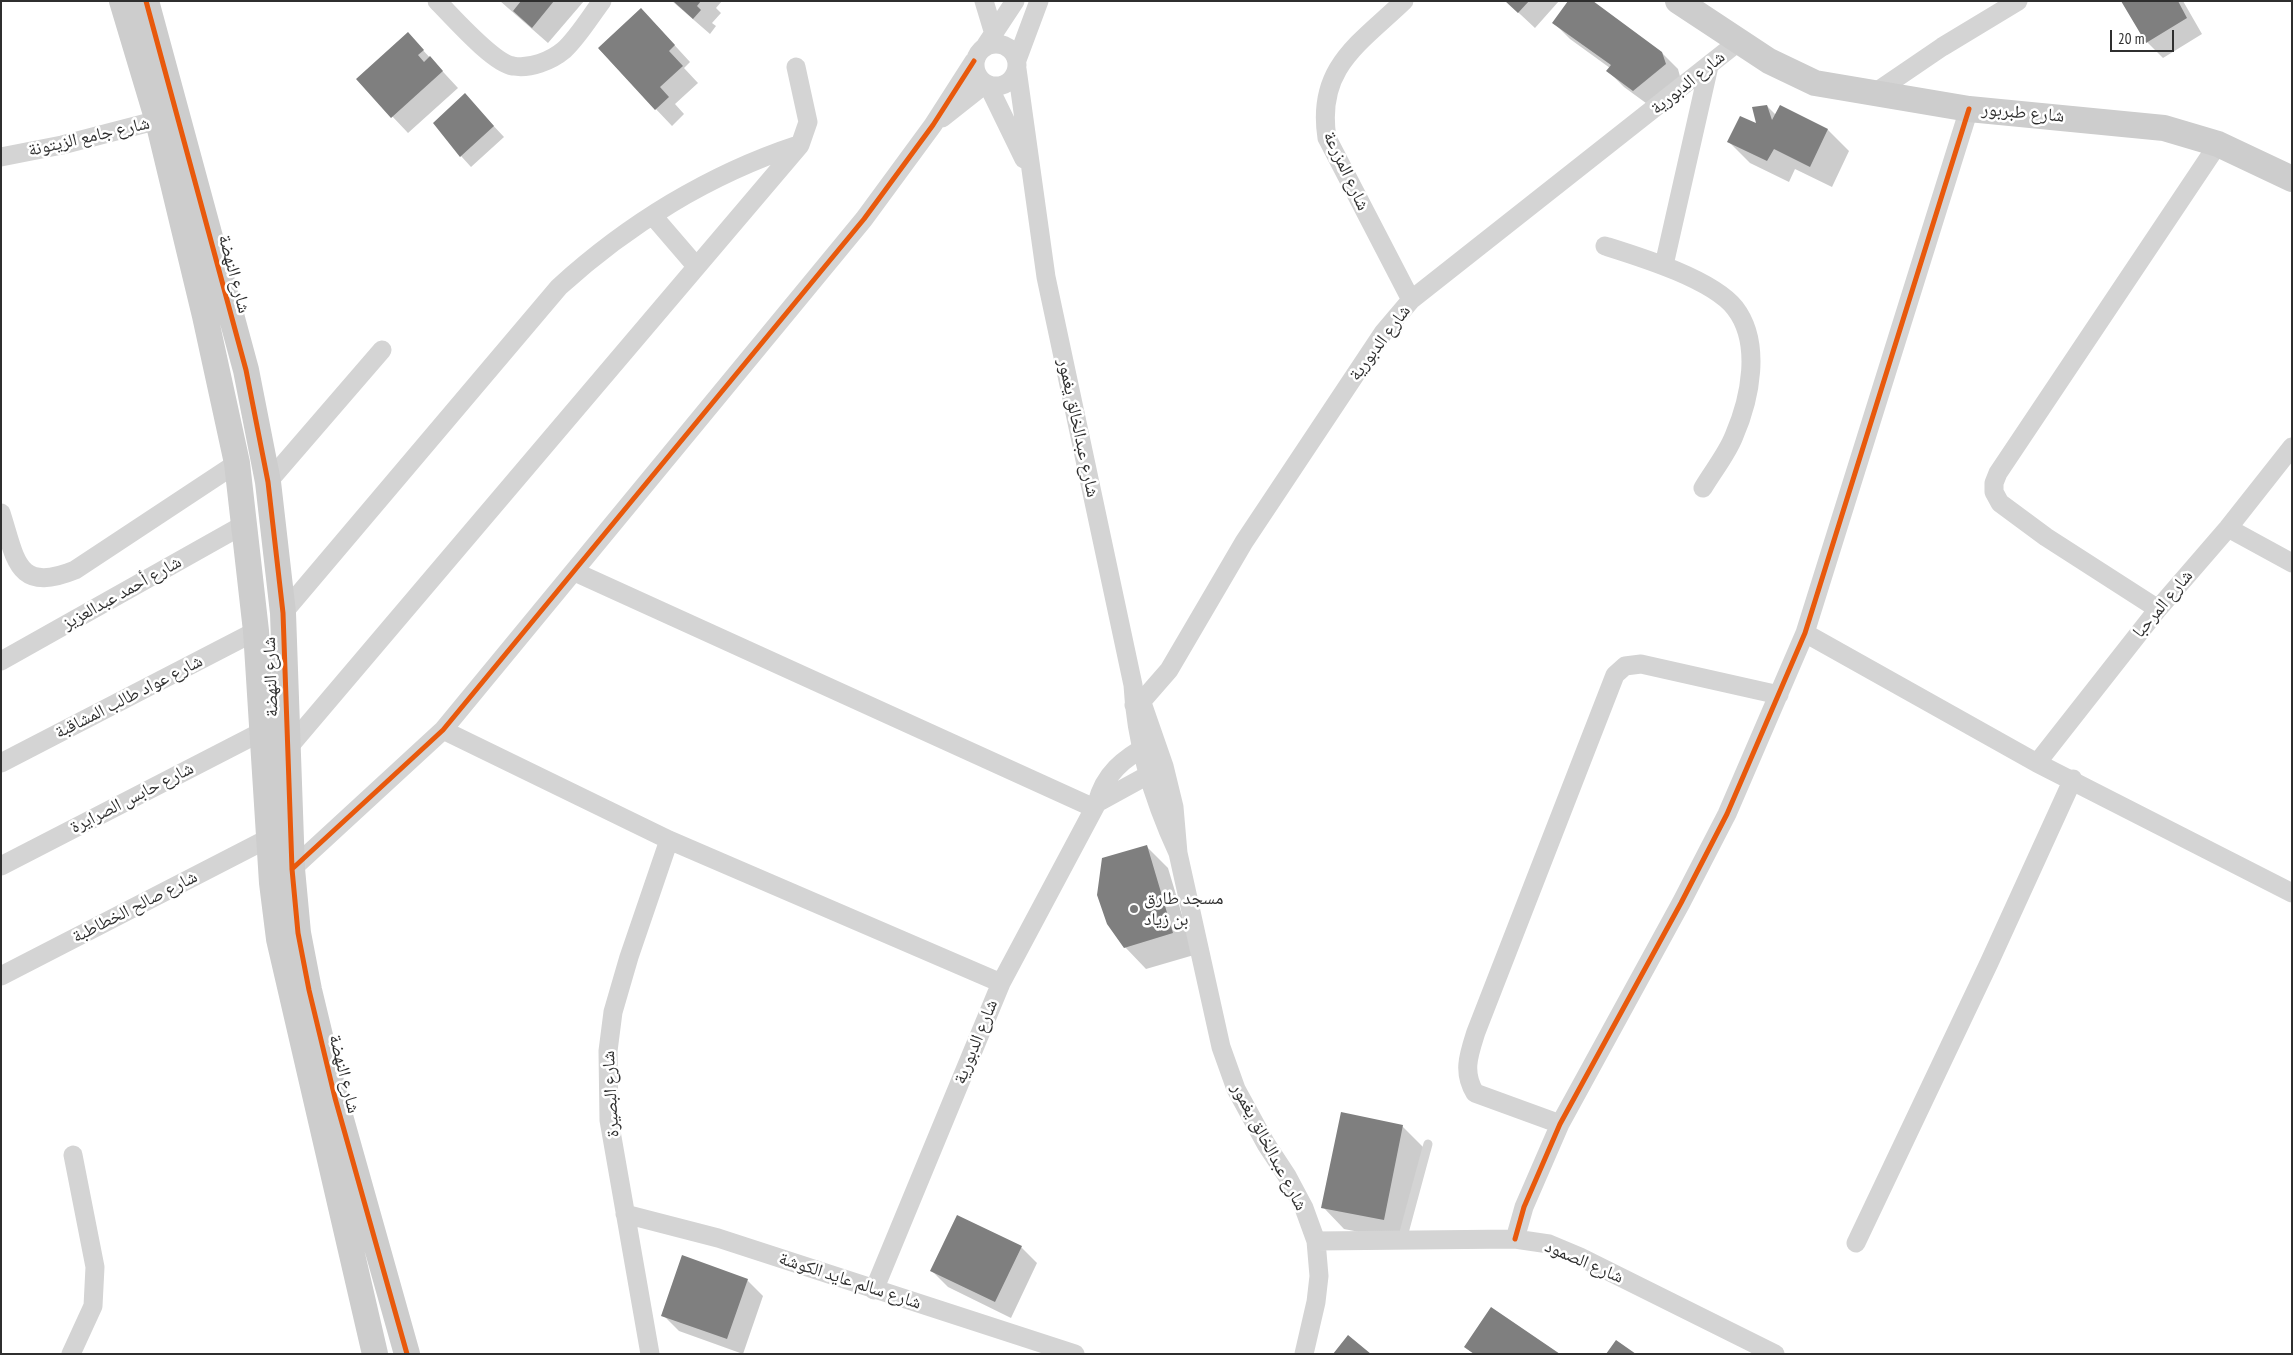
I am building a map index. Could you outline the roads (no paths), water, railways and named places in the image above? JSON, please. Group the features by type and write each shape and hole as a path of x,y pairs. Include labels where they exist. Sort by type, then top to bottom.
{"street":[{"name":"شارع النهضة","path":"122,1 167,118 246,370 268,482 283,613 292,870 298,933 311,999 335,1098 407,1354"},
{"name":"شارع النهضة","path":"146,1 205,316 237,463 256,631 273,892 286,974 375,1354"},
{"path":"437,1 496,57 514,66 530,66 544,62 560,53 602,1"},
{"path":"984,1 990,40"},
{"path":"292,870 442,730 575,572 864,219 933,124 981,49 990,40 1016,1"},
{"path":"974,61 977,76 987,84 1003,85 1014,76 1039,1"},
{"name":"شارع المزرعة","path":"1404,1 1345,58 1331,79 1325,101 1324,122 1327,138 1411,300"},
{"name":"شارع طبربور","path":"1678,1 1738,42 1785,70 1815,83 1873,94 1969,108 2156,127 2218,144 2292,179"},
{"path":"1873,94 1942,47 2018,1"},
{"path":"990,40 1005,45 1013,51 1017,65"},
{"name":"شارع الدبورية","path":"1136,697 1169,670 1244,542 1383,332 1411,300 1738,42"},
{"name":"شارع عبدالخالق يغمور","path":"1017,65 1029,169 1046,278 1136,697 1156,770 1174,806 1178,853 1221,1047 1236,1088 1266,1144 1287,1176 1304,1208 1316,1241 1319,1276 1316,1302 1304,1354"},
{"path":"1664,265 1709,66"},
{"path":"288,748 800,145 808,122 796,67"},
{"path":"933,124 987,84"},
{"name":"شارع عبدالخالق يغمور","path":"987,84 1029,169"},
{"path":"1515,1239 1524,1207 1560,1124 1681,903 1727,814 1805,633 1856,475 1969,108"},
{"name":"شارع جامع الزيتونة","path":"1,157 62,145 167,118"},
{"path":"2158,609 2046,537 2000,502 1994,492 1994,483 1998,472 2218,144"},
{"path":"283,613 560,287 612,243 723,174 760,158 800,145"},
{"path":"653,216 696,266"},
{"path":"1605,246 1664,265 1710,289 1734,307 1746,330 1752,364 1743,414 1734,438 1703,488"},
{"path":"268,482 382,350"},
{"name":"شارع المرحبا","path":"2036,763 2158,609 2228,528 2292,447"},
{"path":"1,513 16,561 25,574 39,578 55,578 76,570 237,463"},
{"name":"شارع أحمد عبدالعزيز","path":"1,661 244,525"},
{"path":"2228,528 2292,563"},
{"path":"575,572 1095,806 1156,770"},
{"name":"شارع عواد طالب المشاقبة","path":"1,763 256,631"},
{"path":"1805,633 2036,763 2073,779 2292,893"},
{"path":"1560,1124 1480,1097 1474,1093 1469,1083 1467,1065 1476,1032 1615,675 1625,666 1642,664 1779,695"},
{"path":"442,730 670,840 1000,983"},
{"name":"شارع حابس الصرايرة","path":"1,866 263,731"},
{"name":"شارع الدبورية","path":"874,1290 1000,983 1095,806 1100,790 1114,768 1148,745"},
{"path":"1856,1243 1989,963 2073,779"},
{"name":"شارع صالح الخطاطبة","path":"1,976 269,838"},
{"name":"شارع البصيرة","path":"650,1354 609,1120 608,1051 613,1012 626,966 670,840"},
{"path":"70,1354 93,1306 95,1267 73,1156"},
{"name":"شارع سالم عايد الكوشة","path":"625,1214 718,1238 1075,1354"},
{"name":"شارع الصمود","path":"1316,1241 1515,1239 1549,1244 1580,1257 1775,1354"}],"lane":[{"path":"1402,1240 1428,1144"}],"place":[{"name":"مسجد طارق بن زياد","path":"1134,909"}]}
